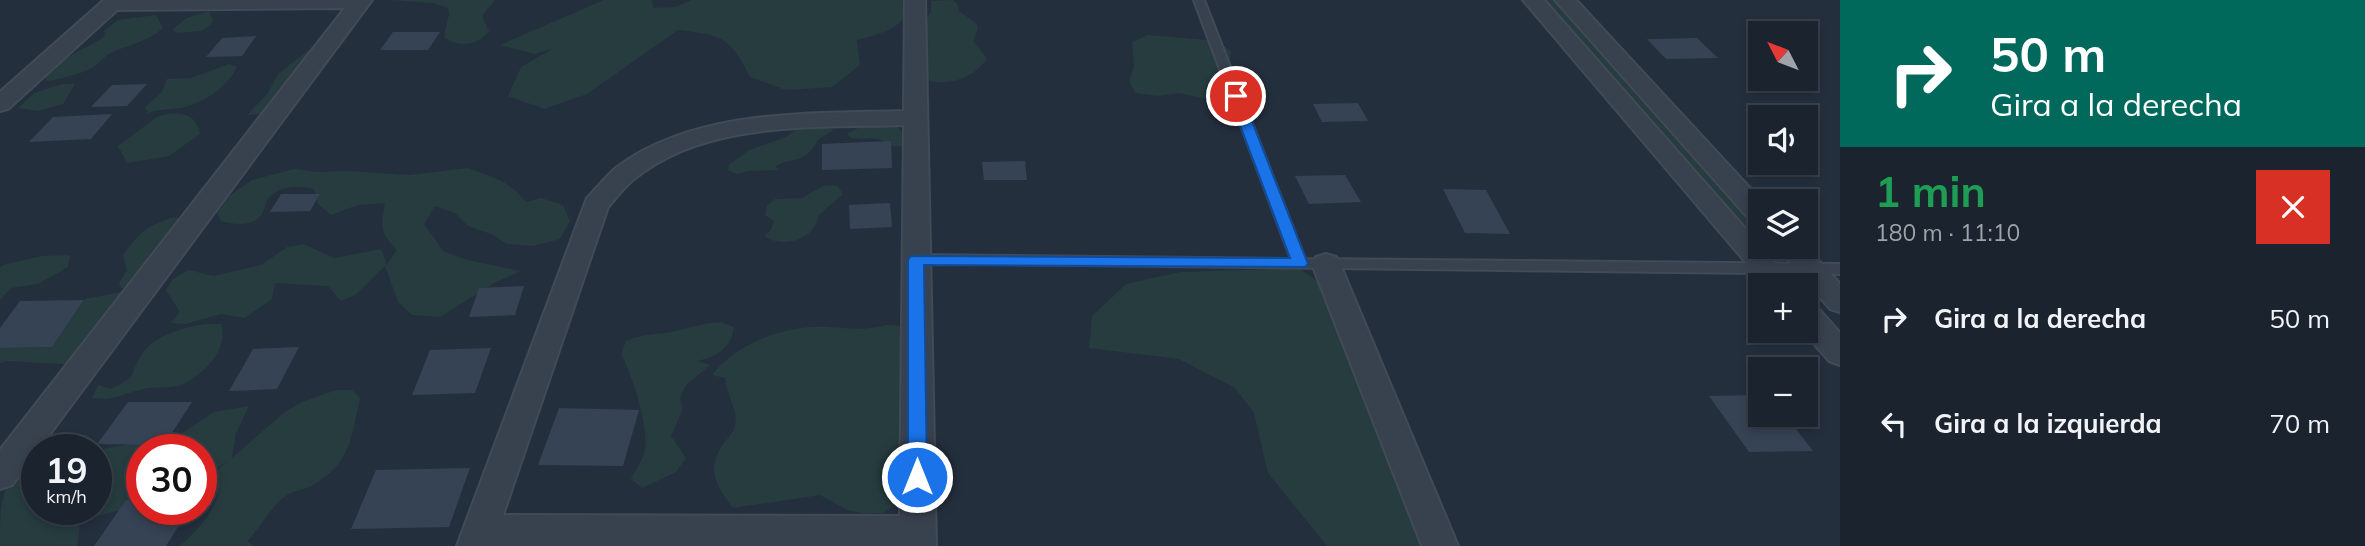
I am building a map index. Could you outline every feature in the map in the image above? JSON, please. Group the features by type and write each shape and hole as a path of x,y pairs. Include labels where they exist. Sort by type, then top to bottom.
{"street":[{"path":"915,0 918,539 477,539 596,204 606,190 654,155 719,131 915,118"},
{"path":"1533,0 1770,273"},
{"path":"1564,0 1748,202"},
{"path":"0,104 114,2 361,1"},
{"path":"0,475 361,1"},
{"path":"1801,259 1840,302"},
{"path":"1313,264 1440,546"},
{"path":"1818,328 1840,354"}],"lane":[{"path":"1199,0 1313,264"},
{"path":"916,260 1313,264 1748,276"},
{"path":"1792,273 1810,269 1840,269"}],"green space":[{"path":"391,0 495,0 482,16 489,31 479,40 461,44 444,37 448,8 433,3"},
{"path":"604,0 652,0 653,8 675,7 692,0 911,0 909,10 898,24 884,32 857,40 860,65 832,87 786,90 750,77 736,53 723,40 678,30 587,94 544,109 508,96 521,67 552,49 534,54 500,45"},
{"path":"953,0 959,11 977,24 978,29 973,41 987,58 976,70 962,78 946,82 930,81 920,63 929,45 921,39 919,28 931,12 931,1"},
{"path":"1544,0 1553,0 1748,218 1748,231"},
{"path":"209,11 213,20 211,25 201,31 177,33 172,30 186,18"},
{"path":"156,15 163,28 151,37 109,54 88,70 45,81 55,66 105,36 104,31 118,20"},
{"path":"1148,35 1219,41 1231,52 1217,99 1224,103 1179,93 1158,96 1135,93 1129,80 1134,67 1132,42"},
{"path":"315,45 320,50 272,109 261,114 247,115 268,93 278,74"},
{"path":"229,64 237,67 233,74 222,87 208,97 185,107 146,114 148,112 145,107 162,92 167,79 191,78"},
{"path":"63,84 75,84 63,104 38,111 18,108 34,93"},
{"path":"171,113 191,118 200,134 169,156 127,163 118,146 157,117"},
{"path":"889,119 909,138 904,145 893,146 877,139 849,137 848,133 868,123"},
{"path":"820,122 833,130 818,140 812,150 799,159 775,167 780,170 737,174 728,170 729,165 749,150 786,137 798,128"},
{"path":"467,168 507,184 526,202 541,198 563,205 570,221 560,239 533,246 507,244 491,234 468,226 455,213 435,206 424,224 444,252 521,271 494,283 440,317 412,315 398,302 385,266 355,295 341,301 328,286 275,283 272,299 245,318 221,314 185,324 171,323 180,312 166,290 173,279 189,270 213,276 261,265 287,247 304,244 334,258 381,249 387,264 397,250 384,234 385,203 358,205 331,215 318,204 314,189 308,188 289,187 277,191 268,199 262,214 249,223 221,221 217,213 229,196 252,180 294,169 410,175"},
{"path":"825,185 838,186 843,194 819,215 811,231 789,242 780,242 764,236 771,230 774,221 765,215 767,206 775,199 802,198"},
{"path":"174,217 188,222 127,289 121,288 119,283 127,270 123,255 144,231"},
{"path":"70,255 68,267 38,284 11,288 0,300 0,268 3,265 42,256"},
{"path":"1299,268 1348,304 1424,546 1327,546 1268,473 1254,413 1235,388 1179,359 1089,348 1092,316 1126,284 1180,272"},
{"path":"137,289 70,369 63,364 8,361 0,363 0,348 52,347 85,299"},
{"path":"721,322 734,327 727,346 712,357 698,361 710,365 686,385 680,398 683,409 671,436 686,458 676,472 642,488 631,479 643,457 646,439 639,401 621,354 626,341 645,335"},
{"path":"205,324 221,324 223,334 217,353 196,377 178,386 145,389 110,398 92,398 98,385 111,389 130,377 142,354 154,341 179,330"},
{"path":"886,325 902,326 905,491 896,503 883,513 865,514 848,510 820,495 733,508 718,485 714,469 718,453 736,420 725,378 712,375 748,345 779,333 810,327 863,329"},
{"path":"336,390 352,390 360,398 351,437 335,467 313,485 290,493 282,499 248,541 253,546 180,546 201,525 217,525 217,470 227,462 217,467 217,434 181,434 214,412 249,406 236,433 232,458 286,411 302,402"},
{"path":"126,445 126,508 112,512 112,447"},
{"path":"21,467 21,525 80,525 77,546 0,546 2,503 9,483"}],"building":[{"path":"393,32 440,32 428,50 380,50"},
{"path":"256,36 242,56 206,57 222,38"},
{"path":"1697,38 1718,58 1666,59 1647,39"},
{"path":"147,84 127,106 91,107 112,85"},
{"path":"1358,103 1368,121 1322,122 1313,104"},
{"path":"112,114 91,139 29,142 53,117"},
{"path":"891,141 892,168 822,170 822,144"},
{"path":"1025,161 1027,180 984,180 982,162"},
{"path":"1345,175 1361,202 1309,204 1295,176"},
{"path":"1443,189 1486,190 1510,234 1465,233"},
{"path":"281,194 320,194 310,211 270,212"},
{"path":"890,203 892,227 850,229 849,205"},
{"path":"524,286 515,315 469,317 479,288"},
{"path":"84,300 52,347 0,348 0,328 20,301"},
{"path":"299,347 277,389 229,391 253,349"},
{"path":"491,348 475,393 412,395 430,350"},
{"path":"1748,395 1748,427 1794,427 1813,451 1749,452 1709,396"},
{"path":"128,402 192,402 171,434 126,434 126,444 112,444 112,434 104,434"},
{"path":"559,408 639,410 623,466 538,465"},
{"path":"470,468 449,527 351,529 376,470"},
{"path":"126,500 126,525 179,525 166,546 94,546 109,525 112,525 112,520"}],"route":[{"path":"917,477 916,260 1300,264 1236,96"}]}
